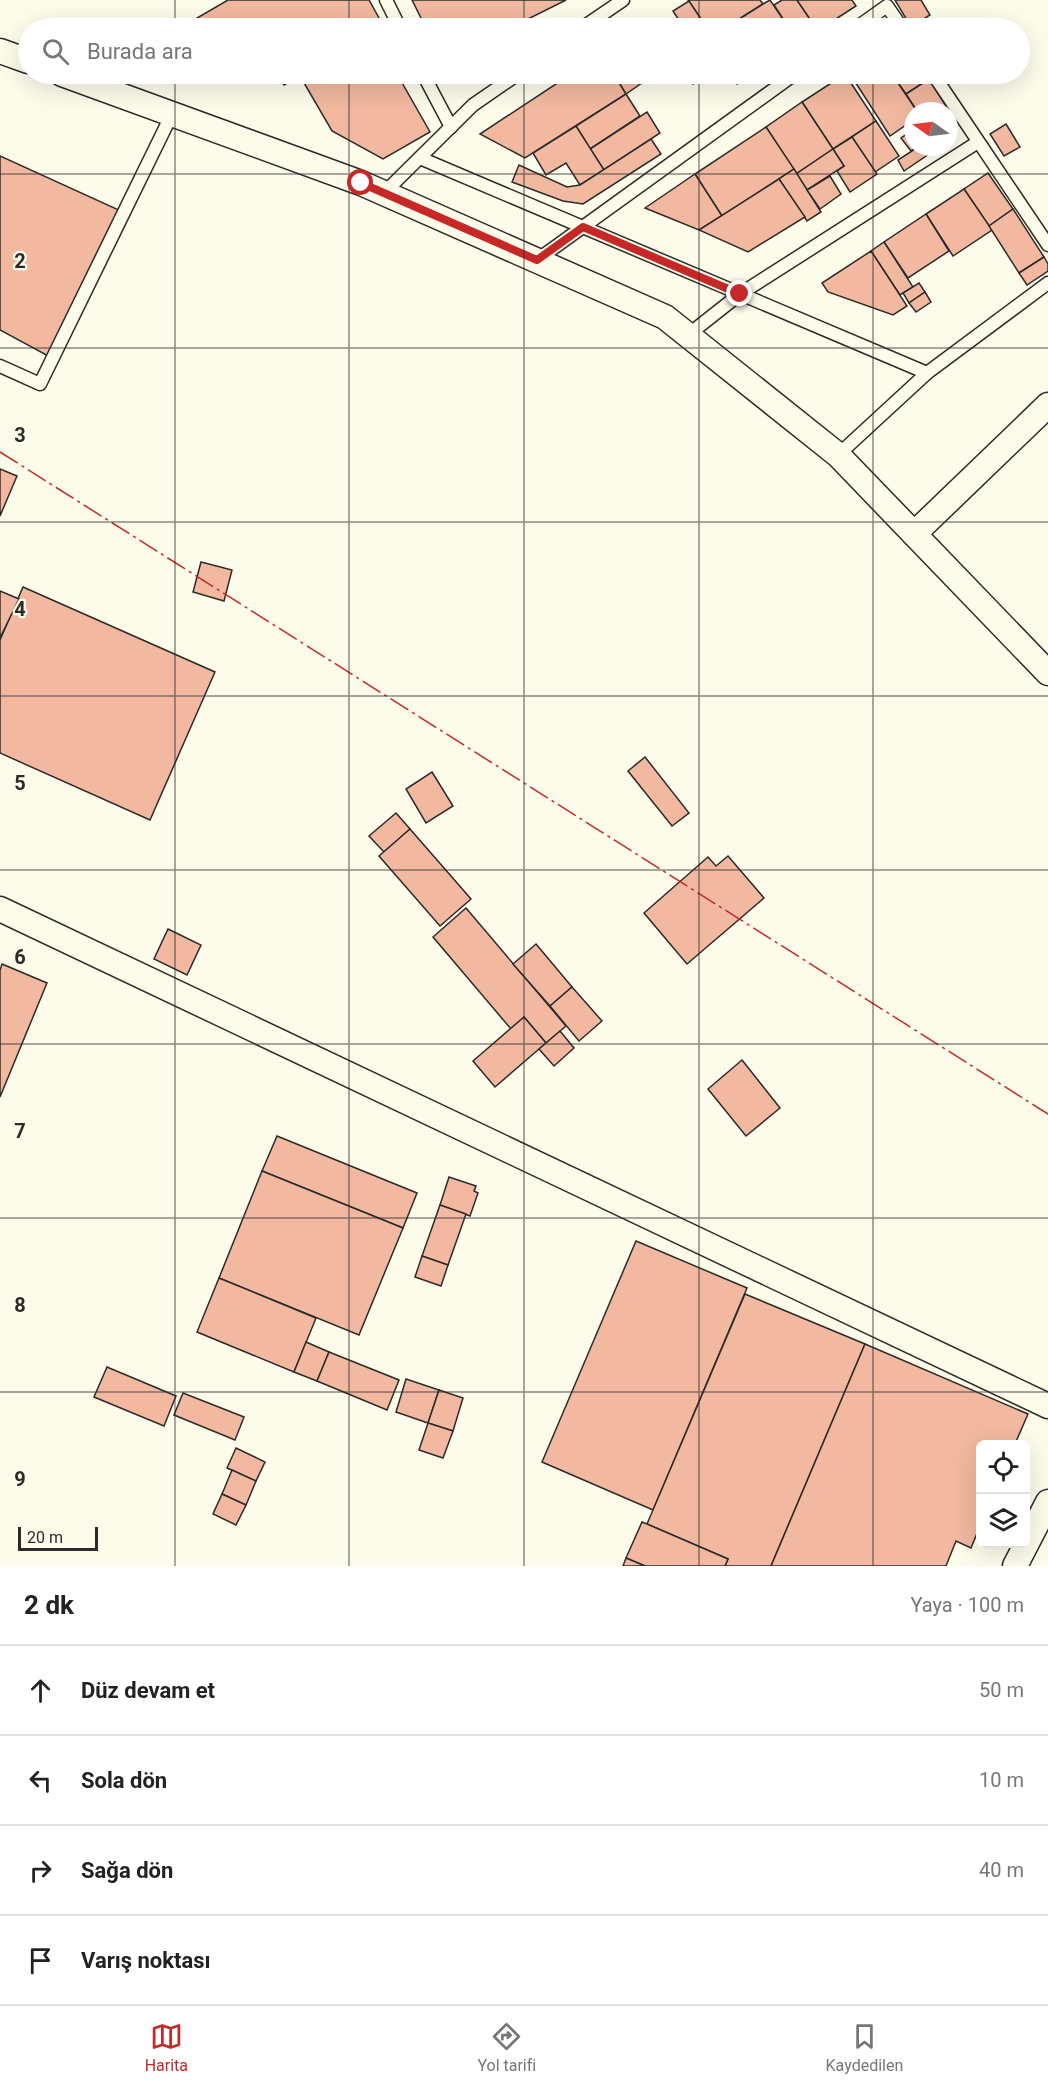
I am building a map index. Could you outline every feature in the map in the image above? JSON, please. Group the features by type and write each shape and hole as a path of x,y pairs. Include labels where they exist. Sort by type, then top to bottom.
{"street":[{"path":"0,51 18,57"},
{"path":"90,84 384,193 665,316 838,455 1048,673"},
{"path":"914,534 1048,405"},
{"path":"0,909 1048,1406"},
{"path":"1015,1566 1048,1502"}],"lane":[{"path":"386,0 395,18"},
{"path":"597,18 623,0"},
{"path":"870,18 887,6 895,18"},
{"path":"428,84 451,127"},
{"path":"384,193 473,105 503,84"},
{"path":"537,260 781,84"},
{"path":"940,84 1048,245"},
{"path":"0,366 40,384 172,114"},
{"path":"688,335 740,294 978,142"},
{"path":"420,158 927,373"},
{"path":"838,455 927,373 1048,283"}],"building":[{"path":"228,0 369,0 379,18 197,18"},
{"path":"412,0 566,0 530,18 421,18"},
{"path":"688,0 760,0 763,4 741,18 700,18"},
{"path":"770,0 782,18 741,18"},
{"path":"782,0 797,0 809,18 782,18 774,5"},
{"path":"797,0 852,0 856,6 837,18 809,18"},
{"path":"895,0 921,0 930,15 925,18 906,18"},
{"path":"689,1 700,18 678,18 673,11"},
{"path":"305,84 403,84 430,132 383,159 332,131"},
{"path":"556,84 620,84 626,94 525,158 480,134"},
{"path":"620,84 640,84 626,94"},
{"path":"830,84 852,84 876,121 833,149 802,102"},
{"path":"856,84 899,84 911,102 904,102 904,126 890,136"},
{"path":"899,84 921,84 906,94"},
{"path":"921,84 932,84 943,102 911,102 906,94"},
{"path":"626,94 640,116 590,149 576,126"},
{"path":"802,102 833,149 796,174 766,127"},
{"path":"647,112 660,133 604,170 590,149"},
{"path":"876,121 899,156 875,172 852,137"},
{"path":"1006,124 1020,147 1004,156 990,134"},
{"path":"576,126 604,170 580,185 566,163 546,175 533,153"},
{"path":"766,127 794,169 722,216 695,174"},
{"path":"852,137 877,174 850,192 837,171 844,166 833,149"},
{"path":"651,139 661,154 583,204 563,201 512,182 519,165 567,187 580,185"},
{"path":"833,149 844,166 807,190 796,174"},
{"path":"0,156 121,211 50,357 0,330"},
{"path":"904,156 926,156 904,171 898,160"},
{"path":"794,169 821,212 807,221 779,179"},
{"path":"988,173 1013,209 989,226 964,189"},
{"path":"695,174 722,216 699,230 645,208"},
{"path":"830,176 841,194 820,209 807,190"},
{"path":"779,179 805,217 748,252 699,230"},
{"path":"964,189 992,230 953,256 926,214"},
{"path":"1013,209 1044,257 1019,273 989,226"},
{"path":"926,214 949,251 908,278 884,242"},
{"path":"884,242 913,287 900,295 871,251"},
{"path":"871,251 907,306 893,315 828,292 822,283"},
{"path":"1044,257 1048,264 1048,271 1027,285 1019,273"},
{"path":"919,283 925,292 909,303 903,293"},
{"path":"925,292 931,302 916,312 909,303"},
{"path":"0,469 17,476 0,516"},
{"path":"201,562 232,570 224,601 193,592"},
{"path":"23,587 215,672 150,820 0,753 0,640"},
{"path":"0,591 19,599 0,638"},
{"path":"645,757 689,813 672,826 628,771"},
{"path":"432,772 453,806 426,823 406,789"},
{"path":"396,813 410,829 384,852 369,836"},
{"path":"410,829 471,899 440,926 379,856"},
{"path":"728,856 764,898 687,964 644,913 708,857 716,866"},
{"path":"466,908 566,1026 546,1043 524,1017 511,1029 433,937"},
{"path":"168,929 201,945 187,975 154,959"},
{"path":"536,944 572,987 550,1006 513,964"},
{"path":"2,964 47,983 0,1097 0,970"},
{"path":"572,987 602,1021 579,1041 550,1006"},
{"path":"524,1017 546,1043 495,1087 473,1061"},
{"path":"560,1031 574,1048 554,1066 539,1049"},
{"path":"742,1060 780,1108 746,1136 708,1089"},
{"path":"277,1136 417,1193 403,1228 262,1171"},
{"path":"262,1171 403,1228 359,1335 219,1278"},
{"path":"449,1177 476,1186 474,1191 478,1193 470,1216 440,1205"},
{"path":"440,1205 466,1214 448,1265 422,1256"},
{"path":"636,1241 747,1288 653,1510 542,1462"},
{"path":"422,1256 448,1265 441,1286 415,1277"},
{"path":"219,1278 316,1318 294,1372 197,1332"},
{"path":"745,1294 865,1344 771,1566 725,1566 728,1559 647,1524"},
{"path":"306,1342 329,1352 317,1381 294,1372"},
{"path":"865,1344 1028,1414 1017,1440 976,1440 976,1536 971,1548 956,1541 946,1566 771,1566"},
{"path":"329,1352 399,1380 387,1410 317,1381"},
{"path":"107,1367 176,1396 164,1426 94,1397"},
{"path":"406,1379 439,1390 428,1423 396,1412"},
{"path":"439,1390 463,1398 453,1431 428,1423"},
{"path":"183,1393 244,1417 235,1440 174,1415"},
{"path":"428,1423 453,1431 443,1458 419,1450"},
{"path":"236,1448 265,1462 256,1481 227,1468"},
{"path":"232,1470 256,1481 246,1505 222,1494"},
{"path":"222,1494 246,1505 236,1525 213,1514"},
{"path":"642,1522 728,1559 725,1566 645,1566 626,1558"},
{"path":"626,1558 645,1566 623,1566"}],"power":[{"path":"0,452 1048,1114"}],"route":[{"path":"361,183 537,260 583,227 740,294"}]}
